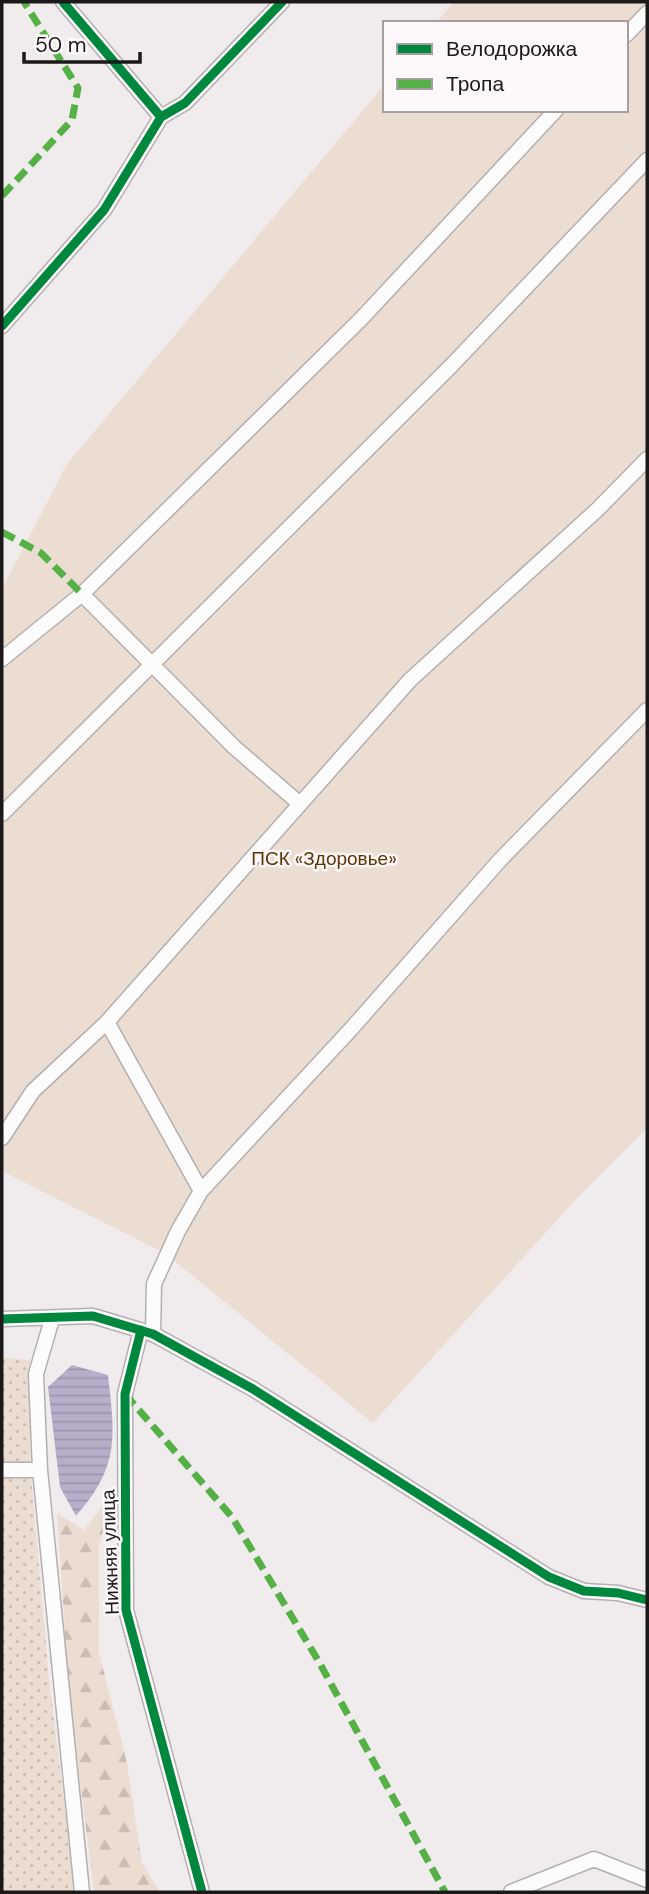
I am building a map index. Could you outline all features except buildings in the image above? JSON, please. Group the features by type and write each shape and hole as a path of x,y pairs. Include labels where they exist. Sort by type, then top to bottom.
{"street":[{"path":"63,2 161,117"},
{"path":"2,326 104,211 161,117 185,103 282,2"},
{"path":"628,33 647,13"},
{"path":"2,659 82,594 361,319 554,112"},
{"path":"2,814 451,366 647,160"},
{"path":"2,1138 33,1091 107,1022 410,680 598,509 647,459"},
{"path":"82,594 234,747 300,804"},
{"name":"Нижняя улица","path":"202,1892 126,1610 125,1394 147,1332 154,1284 178,1231 201,1191 352,1028 500,860 647,710"},
{"path":"107,1022 201,1191"},
{"path":"2,1319 93,1316 147,1332 253,1389 549,1577 584,1591 618,1593 647,1600"},
{"path":"52,1319 36,1374 40,1469 82,1892"},
{"path":"2,1470 40,1469"},
{"path":"512,1892 594,1858 647,1880"}],"green space":[{"name":"ПСК «Здоровье»","path":"454,2 647,2 647,1128 579,1196 373,1423 166,1254 2,1171 2,589 67,464 383,86 383,112 628,112 628,21 438,21"},
{"path":"2,1358 30,1360 30,1465 49,1678 75,1892 2,1892"},
{"path":"112,1494 99,1547 99,1653 127,1763 142,1863 160,1892 94,1892 69,1694 57,1513 84,1530"}],"shaded area":[{"path":"72,1365 108,1375 113,1434 101,1482 76,1516 60,1487 48,1387"}],"marked path":[{"path":"2,196 72,120 78,88 24,2"},
{"path":"2,532 41,553 82,594"},
{"path":"125,1394 232,1517 319,1662 445,1892"}],"cycle path":[{"path":"63,2 161,117 185,103 282,2"},
{"path":"2,326 104,210 161,117"},
{"path":"2,1319 93,1316 153,1334 253,1389 549,1577 584,1591 618,1593 647,1600"},
{"path":"141,1330 125,1394 126,1610 202,1892"}]}
